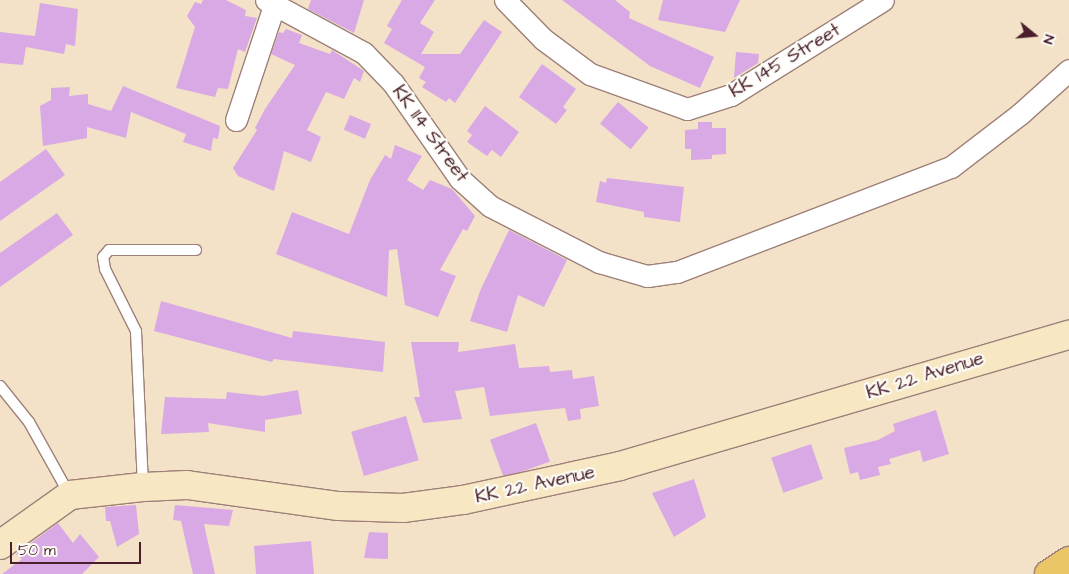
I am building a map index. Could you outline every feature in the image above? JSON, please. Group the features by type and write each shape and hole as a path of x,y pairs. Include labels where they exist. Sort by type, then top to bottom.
{"highway":[{"path":"1049,574 1069,561"}],"street":[{"name":"KK 145 Street","path":"505,0 543,39 590,74 687,108 731,95 883,0"},
{"path":"236,120 270,3"},
{"name":"KK 114 Street","path":"270,3 364,53 393,82 460,179 490,206 599,262 647,276 677,272 951,167 1020,114 1069,70"},
{"name":"KK 22 Avenue","path":"0,545 70,495 142,487 187,485 339,506 403,508 463,500 620,466 1069,335"}],"lane":[{"path":"142,487 136,331 105,269 102,257 109,250 196,250"},
{"path":"0,386 29,422 70,495"}],"building":[{"path":"203,0 226,0 246,10 245,16 257,18 245,52 238,49 228,89 218,88 215,97 176,88 195,27 187,16 195,2 201,4"},
{"path":"311,0 364,0 354,33 308,9"},
{"path":"402,0 435,0 420,23 434,32 421,54 460,54 484,20 502,32 455,103 449,98 446,102 422,87 426,82 419,78 425,67 384,43 392,29 387,26"},
{"path":"562,0 615,0 630,12 629,18 714,57 700,88 650,66"},
{"path":"663,0 740,0 725,32 658,20"},
{"path":"40,3 78,9 75,46 66,44 64,54 26,47 23,65 0,63 0,32 35,36"},
{"path":"286,29 302,35 299,43 330,54 332,50 364,71 360,82 354,78 344,99 326,92 307,130 321,137 311,162 284,151 274,191 238,176 233,168 257,130 255,128 265,109 295,65 271,54 279,32 283,33"},
{"path":"736,52 759,54 758,63 734,78"},
{"path":"542,64 576,89 563,107 567,110 556,124 519,97"},
{"path":"123,86 220,126 218,139 213,138 211,151 183,142 186,134 131,112 126,138 87,127 87,138 43,146 40,106 51,100 51,88 70,87 69,96 88,94 88,104 111,111"},
{"path":"618,102 649,128 631,149 600,123"},
{"path":"485,106 519,132 501,157 492,150 487,156 467,142 472,135 467,131"},
{"path":"350,115 371,124 365,139 344,130"},
{"path":"698,122 712,122 712,128 726,128 726,154 712,155 712,159 691,160 691,149 685,149 685,130 698,129"},
{"path":"395,145 422,156 407,180 423,190 430,180 452,189 475,216 467,231 463,229 440,270 456,276 438,317 405,305 397,249 389,250 387,297 276,254 292,212 349,234 370,180 385,155 391,159"},
{"path":"46,149 65,175 0,221 0,182"},
{"path":"607,178 684,187 680,222 644,217 644,212 596,202 600,181 606,183"},
{"path":"57,213 73,235 0,287 0,253"},
{"path":"509,230 567,260 544,307 518,295 507,332 470,321 480,291"},
{"path":"161,301 292,338 293,331 385,342 383,372 274,359 272,362 154,331"},
{"path":"411,342 459,342 458,352 515,344 519,368 549,366 550,372 572,370 573,379 594,376 599,406 580,409 581,419 568,421 565,408 490,416 484,387 455,391 462,419 423,423 414,397 420,397"},
{"path":"298,390 302,414 265,420 265,432 208,423 209,432 161,434 165,397 226,399 227,392 263,396"},
{"path":"936,410 949,454 923,462 920,450 889,459 891,464 878,467 880,475 860,480 858,472 850,474 844,448 878,440 895,431 893,424"},
{"path":"406,416 419,460 364,476 351,432"},
{"path":"536,423 550,462 504,478 490,440"},
{"path":"811,444 823,479 783,493 771,458"},
{"path":"694,479 706,517 674,537 652,493"},
{"path":"136,505 139,534 117,547 110,521 106,521 105,507"},
{"path":"175,505 233,510 229,526 204,524 215,574 193,574 181,521 173,520"},
{"path":"58,523 73,543 80,534 99,557 82,574 2,574 22,559 16,554"},
{"path":"369,532 388,533 388,559 364,558"},
{"path":"311,541 314,574 256,574 254,546"}]}
